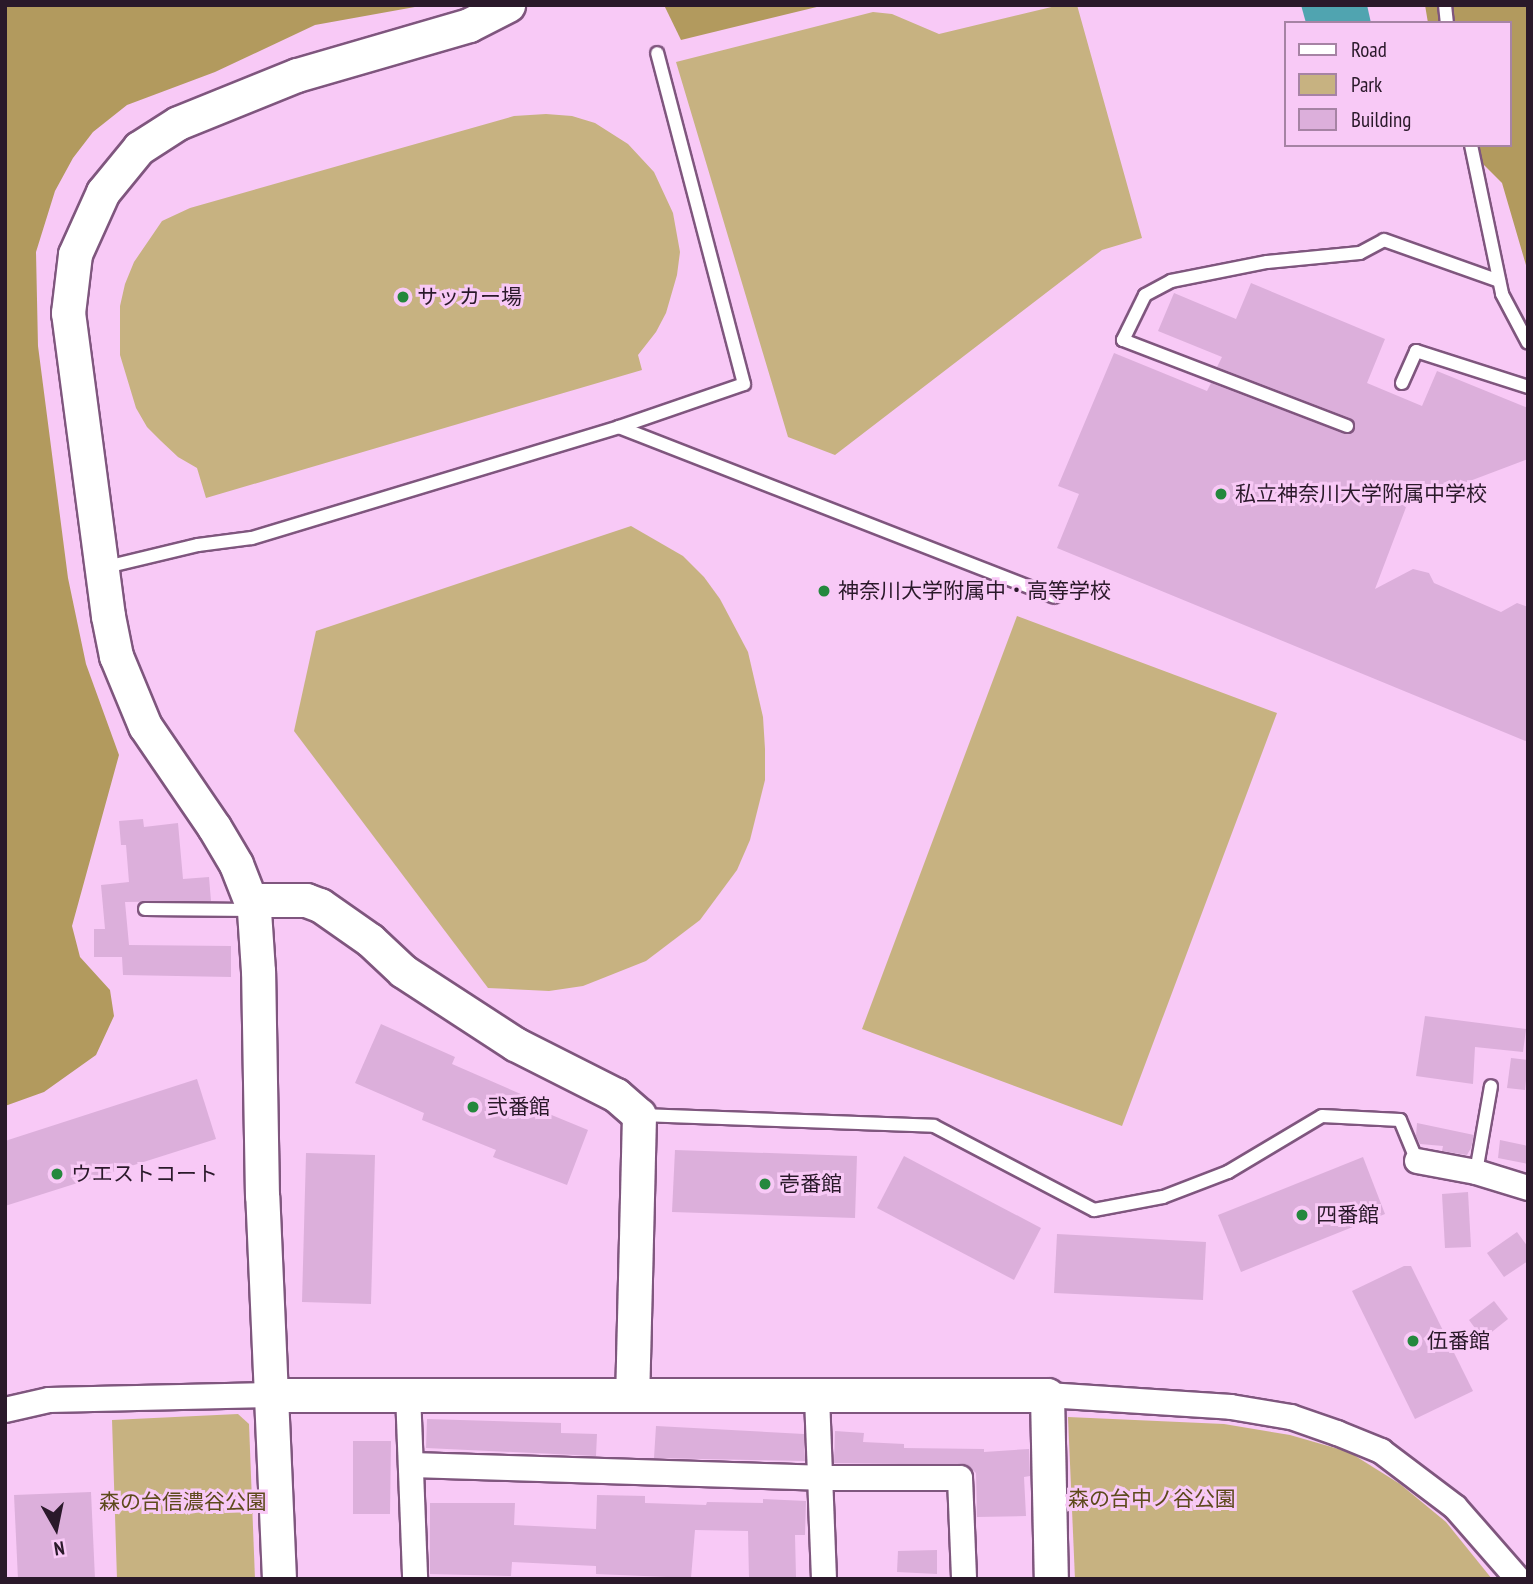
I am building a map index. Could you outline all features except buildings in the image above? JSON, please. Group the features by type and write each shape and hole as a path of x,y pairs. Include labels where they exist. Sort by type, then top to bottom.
{"street":[{"path":"279,1579 262,1196 258,971 252,905 220,836 145,726 116,656 68,313 75,254 103,192 139,148 178,123 297,75 469,25 508,5"},
{"path":"252,905 306,900 320,905 370,940 403,971 515,1044 617,1095 639,1115 632,1394"},
{"path":"1417,1161 1476,1172 1528,1188"},
{"path":"408,1394 415,1579"},
{"path":"5,1410 49,1400 408,1394 817,1397 1047,1395 1231,1407 1291,1417 1381,1451 1455,1507 1518,1579"},
{"path":"1047,1395 1051,1579"},
{"path":"817,1397 824,1579"},
{"path":"412,1465 820,1478 960,1478 964,1579"}],"lane":[{"path":"102,568 198,545 252,538 619,427 744,384 657,53"},
{"path":"1471,147 1502,294 1528,343"},
{"path":"1347,426 1123,340 1145,295 1171,281 1267,262 1360,253 1384,240 1499,281"},
{"path":"1402,383 1416,351 1528,387"},
{"path":"619,427 1054,597"},
{"path":"145,909 252,905"},
{"path":"1476,1172 1491,1086"},
{"path":"639,1115 934,1126 1094,1210 1163,1197 1228,1172 1322,1116 1401,1120 1417,1161"}],"green space":[{"path":"1060,5 1077,5 1142,238 1102,250 835,455 788,437 676,62 873,12 892,14 939,34"},
{"path":"514,116 572,116 595,123 628,144 654,172 673,213 680,252 677,275 666,313 656,332 638,355 642,370 206,498 197,468 178,457 147,427 136,408 120,355 120,306 125,284 134,262 162,221 190,208"},
{"path":"631,526 683,556 704,577 720,599 748,652 763,717 765,749 765,780 750,840 737,870 700,920 646,961 583,986 549,991 488,988 294,731 316,631"},
{"path":"1017,616 1277,713 1122,1126 862,1029"},
{"name":"森の台信濃谷公園","path":"238,1414 249,1424 255,1579 117,1579 112,1420"},
{"name":"森の台中ノ谷公園","path":"1068,1417 1224,1424 1290,1435 1349,1452 1400,1484 1446,1522 1492,1579 1075,1579"}],"shaded area":[{"path":"5,5 426,5 315,25 215,72 127,105 93,132 73,158 55,191 36,252 38,346 68,578 86,664 119,755 72,926 80,957 110,990 114,1016 96,1055 44,1092 5,1106"},
{"path":"664,5 825,5 681,40"},
{"path":"1301,5 1367,5 1371,21 1305,21"},
{"path":"1425,5 1528,5 1528,272 1502,183 1466,147 1512,147 1512,21 1428,21"}],"place":[{"name":"サッカー場","path":"403,297"},
{"name":"私立神奈川大学附属中学校","path":"1221,494"},
{"name":"神奈川大学附属中・高等学校","path":"824,591"},
{"name":"弐番館","path":"473,1107"},
{"name":"ウエストコート","path":"57,1174"},
{"name":"壱番館","path":"765,1184"},
{"name":"四番館","path":"1302,1215"},
{"name":"伍番館","path":"1413,1341"}]}
